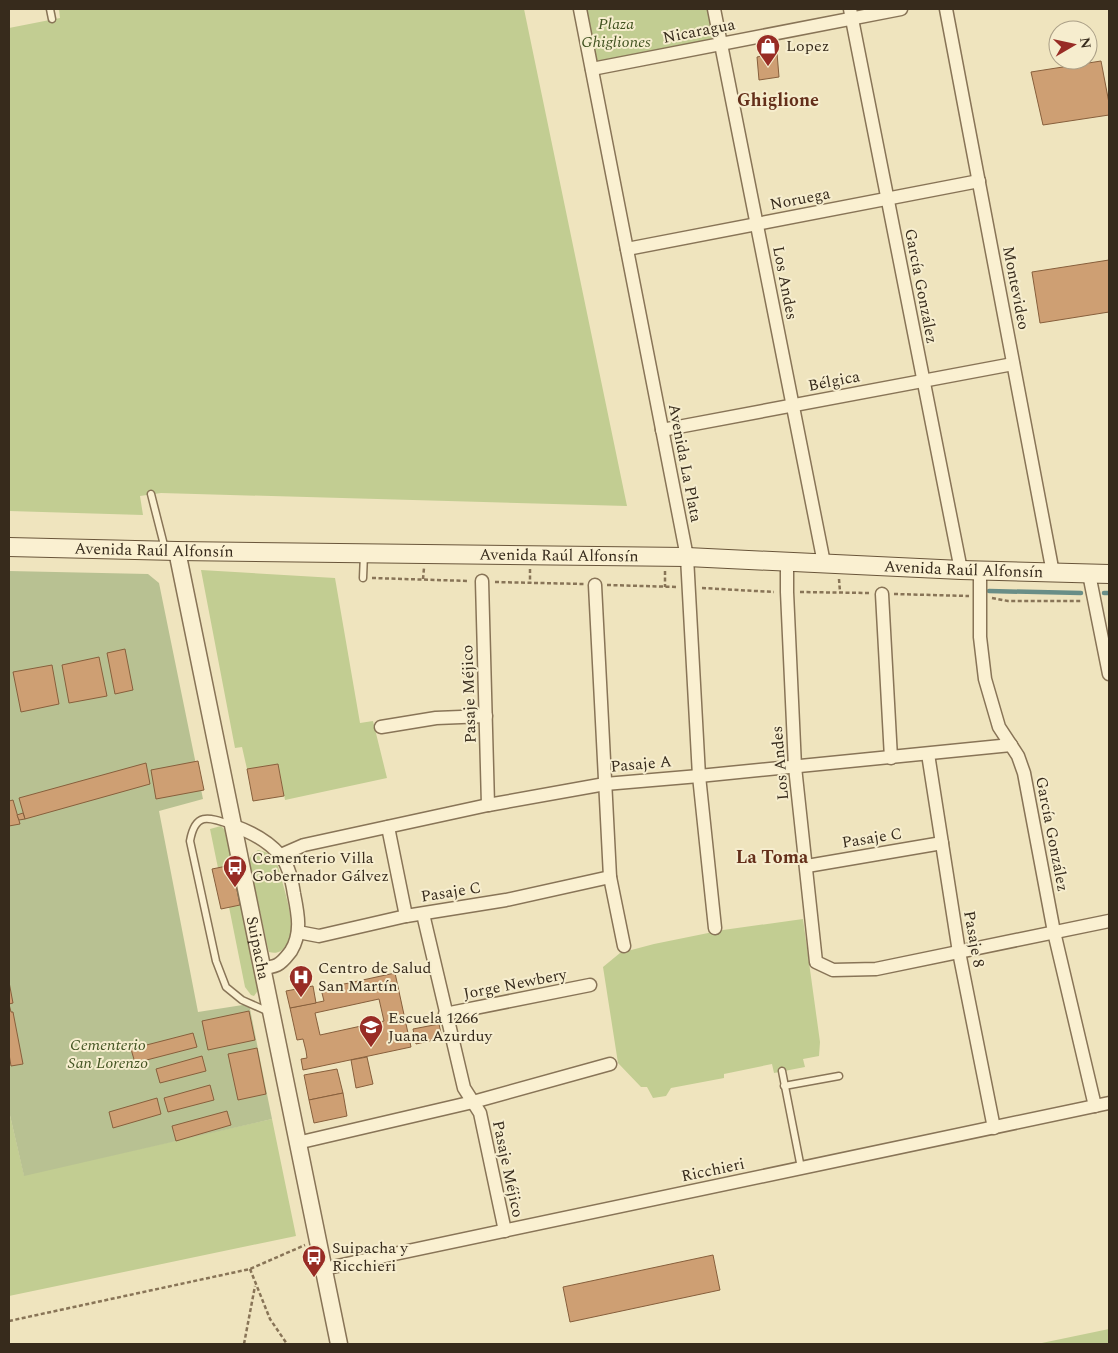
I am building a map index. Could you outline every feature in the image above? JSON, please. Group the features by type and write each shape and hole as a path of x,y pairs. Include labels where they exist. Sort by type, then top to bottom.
{"main road":[{"name":"Avenida Raúl Alfonsín","path":"9,547 171,551 687,557 824,562 980,571 1109,574"}],"street":[{"name":"Avenida La Plata","path":"580,9 687,557 699,776 715,928"},
{"name":"Los Andes","path":"714,9 824,562"},
{"name":"Nicaragua","path":"592,69 721,44 851,14 901,9"},
{"name":"Montevideo","path":"946,9 1053,573"},
{"name":"García González","path":"851,14 961,570"},
{"name":"Noruega","path":"627,249 979,180"},
{"name":"Bélgica","path":"662,430 1013,364"},
{"name":"Suipacha","path":"171,551 234,826 339,1344"},
{"name":"Los Andes","path":"788,561 787,592 795,766 816,962 833,970 876,969 959,952"},
{"name":"García González","path":"980,571 980,637 985,679 999,727 1018,756 1024,773 1054,932 1095,1106"},
{"path":"1089,574 1109,674"},
{"name":"Pasaje Méjico","path":"482,581 488,806"},
{"path":"595,585 610,877 624,946"},
{"path":"882,594 891,758"},
{"path":"380,727 436,718 486,716"},
{"name":"Pasaje A","path":"281,855 304,845 488,806 605,784 1011,745"},
{"name":"Pasaje 8","path":"928,754 959,952 994,1128"},
{"path":"234,826 264,841 281,855 291,875 299,916 295,943 288,956 278,964 262,969"},
{"path":"388,827 406,916"},
{"name":"Pasaje C","path":"807,866 942,843"},
{"name":"Pasaje C","path":"298,932 319,936 406,916 506,900 610,877"},
{"name":"Pasaje Méjico","path":"423,914 464,1088 480,1113 505,1231"},
{"path":"959,952 1109,921"},
{"name":"Jorge Newbery","path":"446,1014 590,985"},
{"path":"297,1143 473,1102 610,1064"},
{"name":"Ricchieri","path":"323,1269 1109,1103"}],"lane":[{"path":"50,9 52,19"},
{"path":"151,494 171,551"},
{"path":"363,578 364,553"},
{"path":"234,826 214,818 202,819 192,827 190,841 216,961 226,987 242,1000 271,1013"},
{"path":"782,1071 801,1168"},
{"path":"784,1086 839,1076"}],"path":[{"path":"363,578 787,592 980,596 1008,601 1079,600 1096,611"},
{"path":"9,1321 250,1269 317,1240"},
{"path":"250,1269 270,1319 287,1344"},
{"path":"244,1344 256,1284"}],"green space":[{"path":"59,9 524,9 627,506 161,493 140,496 143,515 9,511 9,28 60,18"},
{"name":"Plaza Ghigliones","path":"585,9 710,9 714,39 600,62 595,59"},
{"path":"201,570 335,578 360,723 373,721 387,778 285,800 278,764 247,769 242,747 235,748"},
{"name":"Cementerio San Lorenzo","path":"9,571 148,574 159,583 203,799 159,811 198,1012 249,1004 272,1119 24,1176 9,1111"},
{"path":"221,826 225,830 232,865 218,868 210,829"},
{"path":"258,850 270,855 278,866 289,907 290,938 286,946 277,953 269,952 249,860 252,854"},
{"path":"240,905 250,935 259,989 254,996 245,987 229,907"},
{"path":"803,919 820,1042 819,1056 803,1059 805,1067 774,1073 772,1064 724,1074 724,1078 671,1088 666,1096 653,1098 647,1087 641,1087 618,1063 603,967 620,953 723,930"},
{"path":"9,1111 24,1175 272,1119 296,1236 9,1296"},
{"path":"1109,1329 1109,1344 1037,1344"}],"building":[{"name":"Lopez","path":"777,53 779,77 759,80 757,57"},
{"path":"1098,61 1101,61 1109,103 1109,115 1043,125 1031,72 1048,69 1098,70"},
{"path":"1109,260 1109,312 1040,323 1032,272"},
{"path":"125,649 133,690 115,694 107,653"},
{"path":"99,657 107,696 69,703 62,665"},
{"path":"52,665 59,704 21,712 13,672"},
{"path":"198,761 204,790 156,799 151,770"},
{"path":"146,763 150,784 25,819 19,798"},
{"path":"278,764 284,796 253,801 247,769"},
{"path":"13,800 20,824 9,826 9,801"},
{"path":"23,813 25,819 19,820 17,815"},
{"path":"232,865 240,905 221,909 212,869"},
{"path":"395,973 411,1047 303,1070 301,1059 307,1058 306,1051 303,1039 297,1040 290,1008 324,1001 321,989","holes":["379,999 384,1021 320,1035 315,1013"]},
{"path":"9,982 13,1003 9,1004"},
{"path":"313,986 316,1003 290,1008 286,991"},
{"path":"9,1004 11,1012 13,1012 23,1064 11,1066 9,1054"},
{"path":"249,1011 255,1040 208,1050 202,1021"},
{"path":"439,1024 442,1038 416,1044 413,1029"},
{"path":"193,1033 197,1047 135,1063 131,1049"},
{"path":"257,1048 266,1094 238,1100 228,1054"},
{"path":"202,1056 206,1071 160,1083 156,1069"},
{"path":"367,1057 373,1084 356,1088 351,1060"},
{"path":"337,1069 343,1093 309,1100 304,1075"},
{"path":"210,1085 214,1100 168,1112 164,1098"},
{"path":"343,1093 347,1116 314,1123 309,1100"},
{"path":"157,1098 161,1114 113,1128 109,1112"},
{"path":"227,1111 231,1125 176,1141 172,1126"},
{"path":"713,1255 720,1290 570,1322 563,1287"}],"waterway":[{"path":"989,591 1081,593"},
{"path":"1104,593 1109,593"}],"place":[{"name":"Lopez","path":"768,67"},
{"name":"Cementerio Villa Gobernador Gálvez","path":"235,888"},
{"name":"Centro de Salud San Martín","path":"301,998"},
{"name":"Escuela 1266 Juana Azurduy","path":"371,1048"},
{"name":"Suipacha y Ricchieri","path":"314,1278"}],"district":[{"name":"Ghiglione","path":"778,100"},
{"name":"La Toma","path":"772,857"}]}
